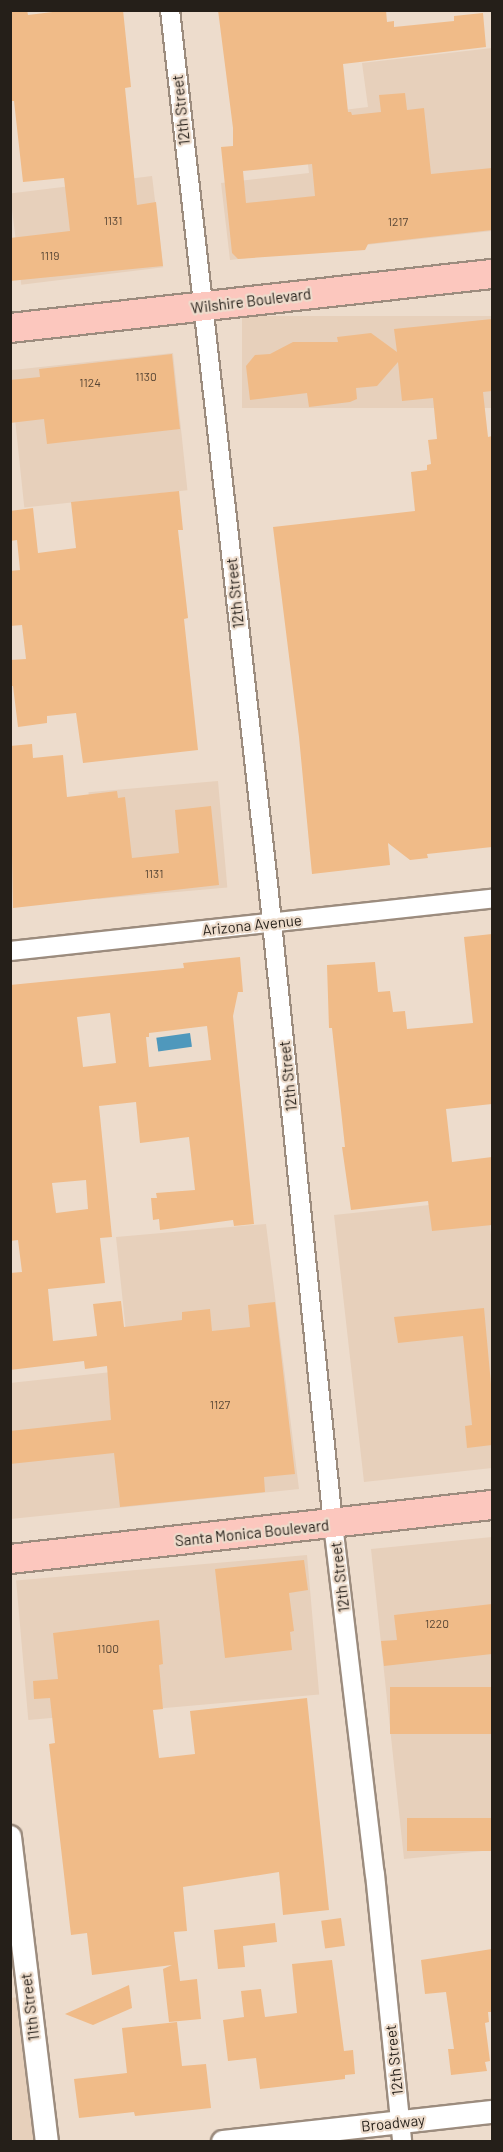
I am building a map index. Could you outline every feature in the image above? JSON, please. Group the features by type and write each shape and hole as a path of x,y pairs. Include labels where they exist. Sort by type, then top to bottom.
{"main road":[{"name":"Wilshire Boulevard","path":"10,328 492,274"},
{"name":"Santa Monica Boulevard","path":"10,1559 492,1505"}],"street":[{"name":"12th Street","path":"170,10 272,923 333,1524 375,1874 401,2132"},
{"name":"Arizona Avenue","path":"10,951 492,899"},
{"name":"11th Street","path":"10,1837 47,2142"},
{"name":"Broadway","path":"222,2142 401,2132 492,2112"}],"shaded area":[{"path":"492,48 492,231 230,260 221,183 309,173 302,115 368,107 362,63"},
{"path":"152,176 163,267 21,285 10,193"},
{"path":"242,316 492,316 492,408 242,408"},
{"path":"173,353 187,490 24,507 10,370"},
{"path":"218,781 227,888 98,899 88,792"},
{"path":"487,1199 492,1244 492,1468 364,1482 334,1215"},
{"path":"266,1224 299,1489 11,1519 10,1383 130,1370 116,1237"},
{"path":"492,1537 492,1850 404,1859 371,1549"},
{"path":"307,1555 319,1694 28,1720 16,1580"},
{"path":"29,1996 47,2141 11,2141 10,1998"}],"water":[{"path":"190,1033 192,1047 158,1052 156,1038"}],"building":[{"path":"10,10 27,10 28,15 69,10 123,10 131,87 125,88 137,205 156,202 163,266 10,281 10,238 70,231 64,178 23,182 14,101 10,101"},
{"path":"218,10 386,10 387,22 394,21 394,27 454,21 454,16 483,13 486,47 343,64 348,112 352,115 381,112 379,95 405,93 407,110 424,108 431,174 492,168 492,230 368,244 365,250 238,259 232,253 221,147 233,146 233,128","holes":["312,164 315,196 246,203 243,171"]},
{"path":"492,319 492,391 483,392 488,437 492,436 492,847 427,854 428,858 410,860 388,843 390,865 312,874 299,737 273,527 415,511 411,472 427,470 427,465 431,464 428,440 437,439 433,398 402,401 398,362 377,386 356,388 357,399 350,402 309,407 307,393 250,400 246,366 255,355 270,354 293,342 338,342 337,337 371,333 397,352 394,329"},
{"path":"172,354 180,429 47,444 44,419 10,423 10,380 40,377 39,369"},
{"path":"179,491 183,530 178,530 188,618 184,619 198,750 83,763 76,713 47,716 47,723 18,727 13,686 10,686 10,660 26,659 22,625 10,626 10,571 20,570 17,540 10,541 10,511 33,508 38,553 76,548 71,502"},
{"path":"32,744 33,758 63,755 67,797 117,791 118,798 125,797 132,858 179,853 175,810 211,806 219,885 13,908 10,746"},
{"path":"492,934 492,1104 446,1109 452,1162 492,1157 492,1225 432,1231 428,1201 351,1210 342,1147 345,1147 332,1028 329,1028 327,965 375,962 378,992 390,991 393,1012 405,1011 407,1029 473,1023 464,937"},
{"path":"240,957 243,992 238,992 233,1016 254,1224 234,1226 233,1220 160,1230 159,1219 153,1220 151,1198 157,1198 156,1193 195,1190 189,1137 140,1143 136,1102 99,1106 112,1237 100,1238 105,1283 48,1289 53,1341 97,1336 93,1304 121,1301 124,1327 182,1320 182,1312 210,1309 212,1331 250,1327 248,1305 275,1302 295,1474 264,1477 265,1492 120,1507 114,1453 10,1464 10,1431 111,1420 107,1366 85,1369 84,1361 10,1370 10,1273 22,1272 18,1240 10,1241 10,985 184,968 183,963","holes":["110,1013 116,1063 83,1067 77,1017","207,1026 211,1060 149,1067 146,1037 149,1037 149,1033","86,1180 88,1209 56,1213 52,1183"]},
{"path":"484,1308 492,1395 492,1445 467,1448 465,1426 472,1425 463,1336 398,1343 394,1317"},
{"path":"304,1560 308,1590 289,1593 294,1631 290,1632 292,1650 225,1658 215,1569"},
{"path":"492,1604 492,1654 384,1666 381,1641 397,1640 394,1615"},
{"path":"159,1620 163,1664 159,1665 163,1709 153,1710 159,1758 195,1754 190,1711 307,1698 329,1910 283,1915 279,1872 183,1887 187,1931 174,1932 180,1981 197,1979 201,2019 169,2022 163,1969 172,1965 92,1975 87,1933 71,1935 49,1744 55,1743 50,1698 34,1699 33,1681 58,1679 53,1633"},
{"path":"390,1687 492,1687 492,1734 390,1734"},
{"path":"407,1818 492,1818 492,1851 407,1851"},
{"path":"341,1918 345,1946 325,1949 321,1921"},
{"path":"275,1923 277,1942 243,1946 245,1967 218,1969 214,1930"},
{"path":"492,1949 492,2012 488,2012 489,2022 485,2023 490,2061 485,2062 487,2071 451,2075 448,2049 454,2049 446,1992 425,1994 421,1960"},
{"path":"332,1960 344,2051 353,2050 355,2074 345,2075 345,2079 260,2089 256,2058 228,2061 223,2020 244,2017 241,1991 261,1989 265,2017 297,2013 292,1964"},
{"path":"129,1985 132,2008 93,2025 65,2014"},
{"path":"177,2022 182,2066 206,2064 211,2108 135,2116 134,2112 79,2118 74,2079 127,2073 122,2028"}]}
